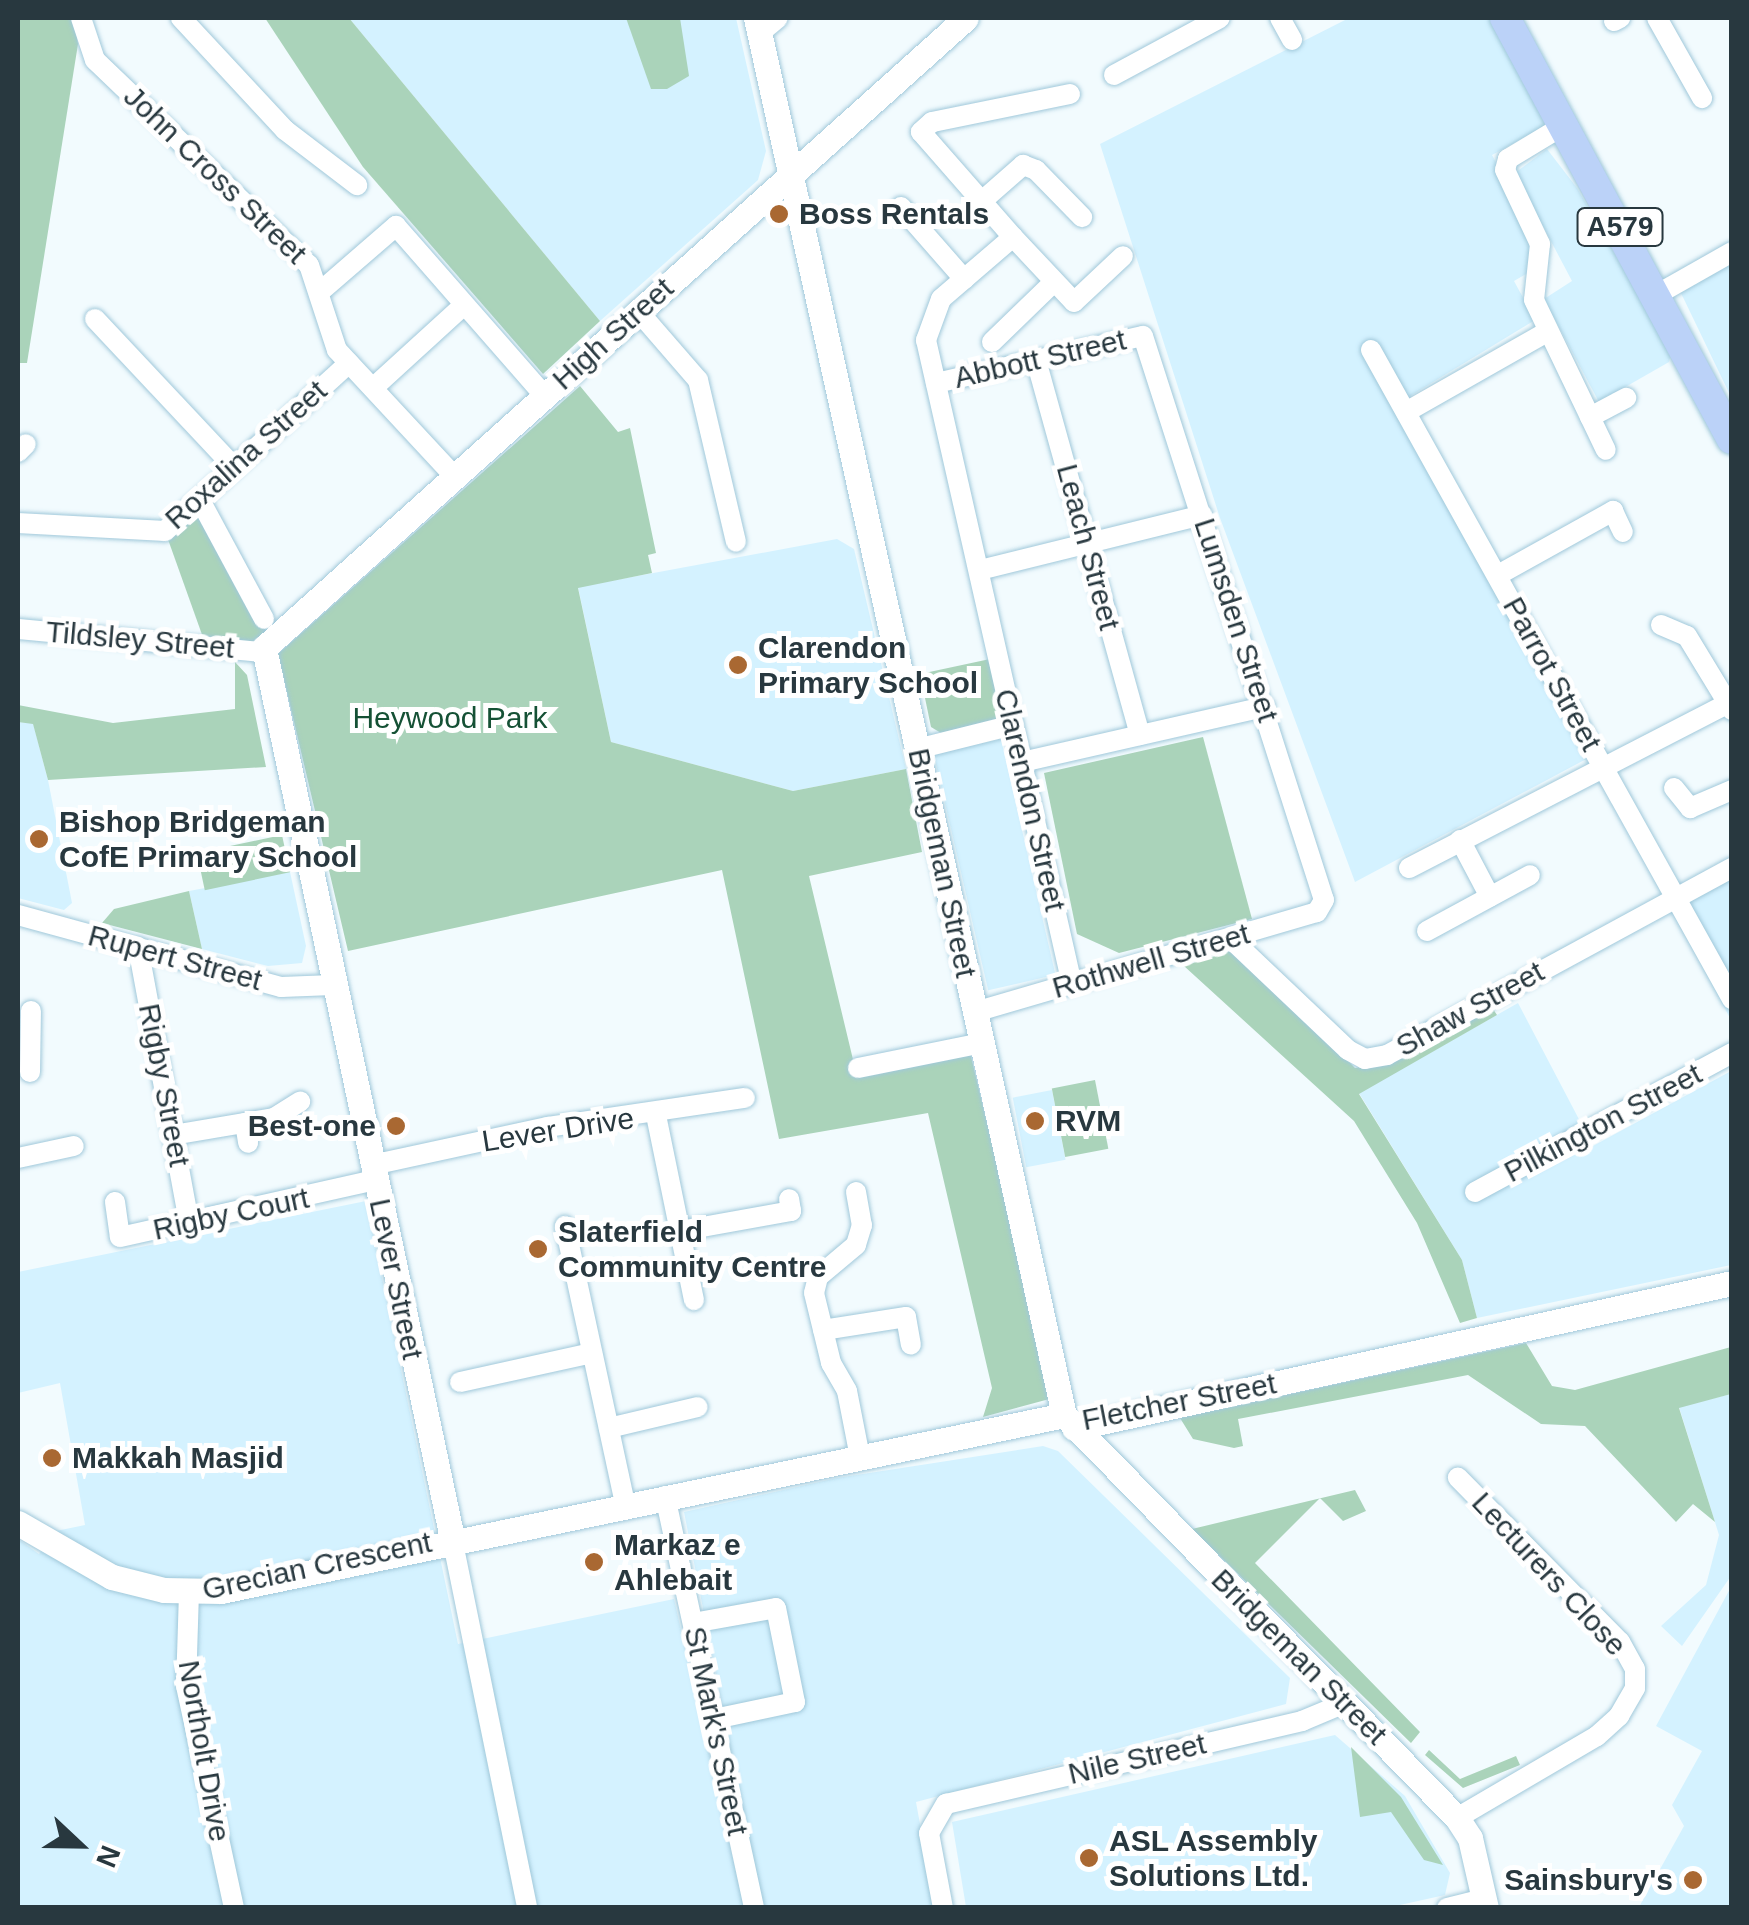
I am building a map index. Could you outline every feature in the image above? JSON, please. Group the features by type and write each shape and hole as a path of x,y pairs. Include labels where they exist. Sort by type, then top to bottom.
{"main road":[{"name":"A579","path":"1505,18 1566,124 1732,439"}],"street":[{"name":"John Cross Street","path":"81,18 95,60 289,243 322,290 334,342 454,476"},
{"path":"181,18 284,130 357,185"},
{"name":"High Street","path":"263,652 966,18"},
{"path":"1114,75 1151,65 1220,18"},
{"path":"1280,18 1292,40"},
{"path":"1657,18 1702,98"},
{"name":"Bridgeman Street","path":"764,23 791,174 1069,1421 1456,1818 1470,1838 1485,1903"},
{"path":"1070,94 932,122 921,132 1074,302 1123,256"},
{"path":"1566,124 1505,164 1537,232 1540,270 1534,300 1606,450"},
{"path":"982,201 1023,165 1036,170 1080,218"},
{"path":"901,207 910,233 964,279"},
{"path":"322,290 396,226 545,396"},
{"name":"Clarendon Street","path":"1013,237 964,279 926,326 1072,984"},
{"path":"1656,296 1732,252"},
{"path":"1003,339 1054,282"},
{"path":"373,388 464,304"},
{"path":"639,312 698,380 736,542"},
{"path":"94,318 234,468"},
{"path":"1406,412 1547,332"},
{"name":"Abbott Street","path":"936,382 1143,336"},
{"name":"Lumsden Street","path":"1143,336 1265,707 1323,904"},
{"name":"Parrot Street","path":"1371,350 1675,897 1723,965 1732,999"},
{"name":"Leach Street","path":"1036,360 1140,735"},
{"name":"Roxalina Street","path":"18,523 155,534 200,500 350,363"},
{"path":"1590,418 1626,398"},
{"path":"200,500 264,618"},
{"path":"1498,575 1612,511 1623,532"},
{"path":"980,570 1202,515"},
{"path":"233,606 251,595"},
{"path":"1409,868 1730,705 1687,636 1661,625"},
{"name":"Tildsley Street","path":"18,629 263,652"},
{"name":"Lever Street","path":"263,652 527,1908"},
{"path":"1022,762 1265,707"},
{"path":"917,748 1014,726"},
{"path":"1674,788 1690,808 1732,790"},
{"path":"1460,840 1490,897"},
{"name":"Shaw Street","path":"1231,939 1348,1050 1366,1059 1387,1055 1732,868"},
{"path":"1427,931 1530,875"},
{"name":"Rothwell Street","path":"975,1012 1318,912 1323,904"},
{"name":"Rupert Street","path":"18,915 281,987 333,986"},
{"name":"Rigby Street","path":"138,947 189,1223"},
{"path":"30,1072 23,1044 32,1011"},
{"path":"858,1068 982,1042"},
{"name":"Pilkington Street","path":"1476,1192 1732,1054"},
{"name":"Lever Drive","path":"373,1173 548,1128 656,1115 745,1098"},
{"path":"173,1135 246,1133 300,1102"},
{"path":"656,1115 694,1300"},
{"path":"18,1158 74,1146"},
{"name":"Rigby Court","path":"115,1202 120,1237 189,1223 373,1173"},
{"path":"856,1192 862,1226 856,1245 814,1285 830,1363 847,1391 860,1457"},
{"path":"680,1231 791,1211 789,1199"},
{"path":"565,1226 625,1504"},
{"name":"Fletcher Street","path":"452,1538 860,1457 1069,1421 1732,1284"},
{"path":"823,1330 906,1317 911,1345"},
{"path":"460,1382 592,1352"},
{"path":"608,1428 698,1406"},
{"name":"Lecturers Close","path":"1456,1818 1597,1736 1618,1716 1634,1688 1635,1669 1620,1642 1458,1478"},
{"name":"St Mark's Street","path":"666,1496 754,1908"},
{"name":"Grecian Crescent","path":"18,1523 112,1577 189,1592 242,1587 452,1538"},
{"name":"Northolt Drive","path":"189,1592 186,1686 234,1908"},
{"path":"693,1623 776,1608 794,1702 714,1719"},
{"name":"Nile Street","path":"942,1908 929,1833 933,1817 946,1804 1302,1721 1344,1704"},
{"path":"1446,1908 1485,1903"}],"shaded area":[{"path":"349,18 736,18 766,151 758,180 600,321"},
{"path":"1349,18 1491,18 1549,124 1492,155 1529,227 1533,270 1514,281 1535,320 1392,407 1592,756 1355,882 1220,518 1100,144"},
{"path":"1547,149 1577,188 1671,353 1669,362 1599,402 1544,299 1572,281 1515,173"},
{"path":"1731,263 1731,397 1680,291"},
{"name":"Clarendon Primary School","path":"837,539 854,549 906,769 793,791 611,742 578,587"},
{"name":"Bishop Bridgeman CofE Primary School","path":"18,722 33,723 48,780 72,903 64,910 18,898"},
{"path":"1001,739 1055,975 988,990 934,755"},
{"path":"290,872 306,946 302,963 268,966 202,949 189,891"},
{"path":"1731,879 1731,1020 1673,911"},
{"path":"1518,1003 1593,1146 1731,1071 1731,1265 1477,1318 1462,1260 1359,1093"},
{"path":"1052,1090 1066,1160 1026,1167 1013,1098"},
{"path":"366,1201 458,1644 674,1599 744,1907 18,1907 18,1539 39,1554 56,1531 85,1525 60,1383 18,1393 18,1272"},
{"path":"1731,1394 1731,1576 1682,1646 1661,1626 1706,1585 1719,1535 1679,1407"},
{"path":"1043,1446 1058,1451 1290,1678 1286,1704 916,1802 935,1907 762,1907 684,1512 837,1478"},
{"path":"1731,1587 1731,1907 1639,1907 1684,1826 1672,1805 1702,1751 1656,1726"},
{"path":"1335,1735 1405,1796 1450,1873 1445,1895 1391,1907 966,1907 952,1822"}],"green space":[{"path":"18,18 74,18 78,44 27,363 18,363"},
{"path":"265,18 349,18 600,321 543,374 363,167"},
{"path":"626,18 680,18 689,76 667,89 651,89"},
{"name":"Heywood Park","path":"580,386 618,432 630,428 656,553 648,555 652,573 578,588 611,742 793,791 906,769 922,852 809,876 856,1072 969,1048 1053,1398 983,1417 992,1388 928,1113 779,1139 722,870 348,951 278,654"},
{"path":"200,500 273,637 263,652 205,643 165,531"},
{"path":"990,659 1003,719 941,733 931,727 920,674"},
{"path":"235,662 247,675 266,767 48,780 33,724 18,722 18,705 113,723 235,709"},
{"path":"1203,737 1252,919 1119,953 1077,934 1044,773"},
{"path":"282,835 290,872 205,890 197,853"},
{"path":"189,891 202,949 102,923 114,909"},
{"path":"1230,951 1275,985 1355,1068 1390,1063 1493,1009 1497,1015 1359,1094 1462,1260 1477,1318 1460,1323 1417,1223 1354,1121 1184,966"},
{"path":"1095,1080 1108,1149 1065,1157 1052,1088"},
{"path":"1526,1343 1552,1386 1575,1390 1731,1347 1731,1394 1679,1408 1715,1522 1693,1504 1676,1522 1585,1426 1541,1424 1468,1375 1238,1419 1243,1446 1234,1448 1193,1439 1180,1418"},
{"path":"1355,1490 1366,1511 1343,1521 1320,1498"},
{"path":"1320,1498 1255,1563 1420,1732 1411,1743 1192,1529"},
{"path":"1351,1747 1401,1797 1443,1865 1424,1860 1391,1812 1360,1817"},
{"path":"1429,1750 1460,1779 1516,1756 1520,1765 1463,1788 1425,1755"}],"place":[{"name":"Boss Rentals","path":"779,214"},
{"name":"Clarendon Primary School","path":"738,665"},
{"name":"Bishop Bridgeman CofE Primary School","path":"39,839"},
{"name":"RVM","path":"1035,1121"},
{"name":"Best-one","path":"396,1126"},
{"name":"Slaterfield Community Centre","path":"538,1249"},
{"name":"Makkah Masjid","path":"52,1458"},
{"name":"Markaz e Ahlebait","path":"594,1562"},
{"name":"ASL Assembly Solutions Ltd.","path":"1089,1858"},
{"name":"Sainsbury's","path":"1693,1880"}]}
